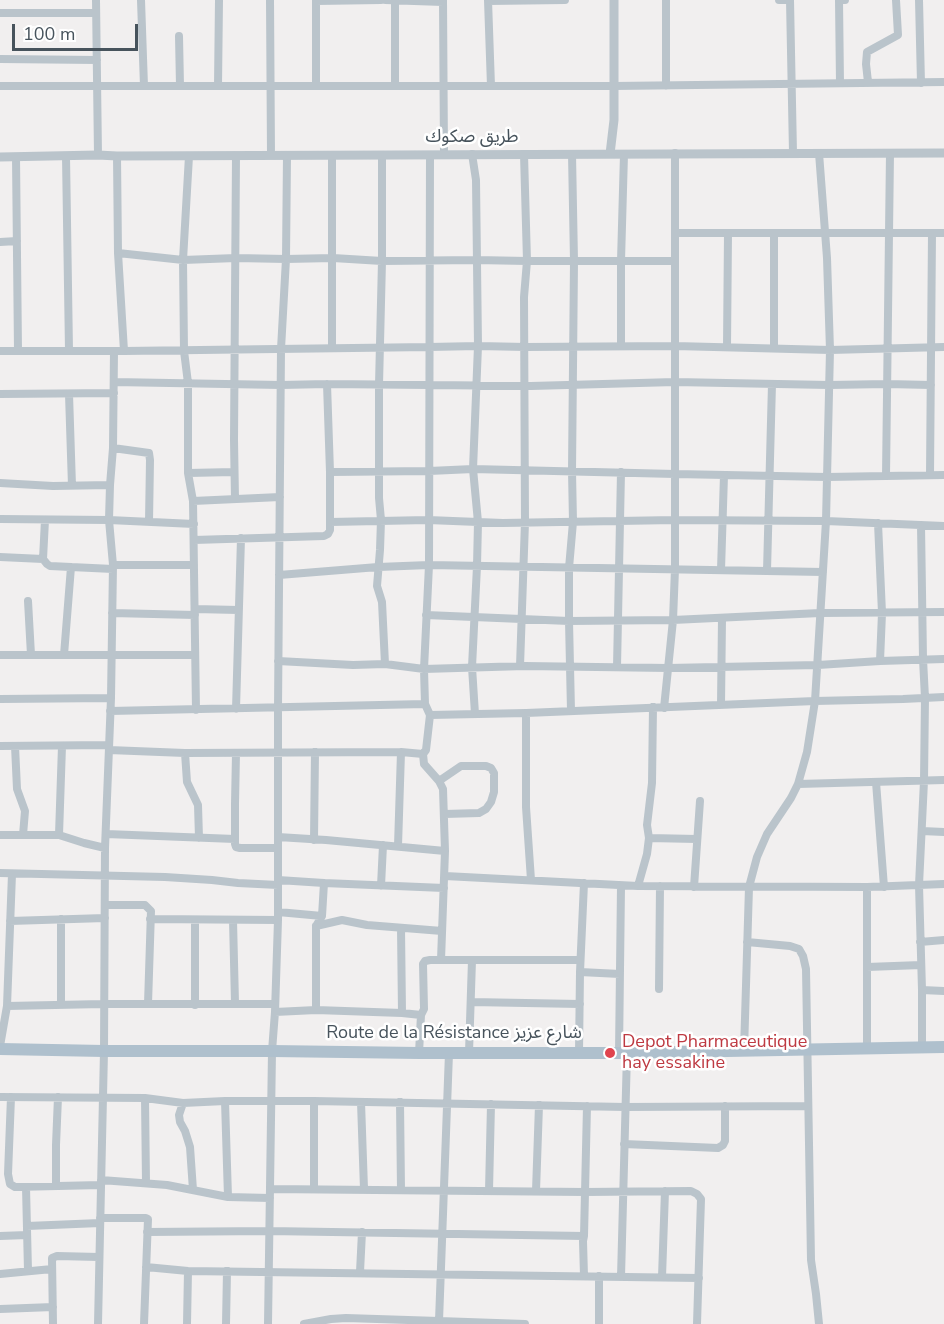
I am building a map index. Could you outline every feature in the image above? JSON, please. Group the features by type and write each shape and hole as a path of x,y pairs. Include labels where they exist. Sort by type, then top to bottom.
{"main road":[{"name":"Route de la Résistance شارع عزيز","path":"0,1048 104,1051 623,1053 944,1047"}],"street":[{"path":"96,0 98,155"},
{"path":"141,0 144,86"},
{"path":"218,86 219,0"},
{"path":"270,0 271,155"},
{"path":"395,0 395,86"},
{"path":"491,86 488,1 565,0"},
{"path":"610,154 614,120 614,0"},
{"path":"666,0 666,86"},
{"path":"779,0 790,0 793,153"},
{"path":"840,83 840,0 846,0"},
{"path":"868,82 867,52 898,35 896,0"},
{"path":"919,0 921,83"},
{"path":"316,86 316,1 443,1 444,155"},
{"path":"0,14 96,13"},
{"path":"179,36 180,86"},
{"path":"0,59 97,60"},
{"path":"0,86 666,86 944,82"},
{"path":"664,708 673,620 675,569 675,153"},
{"path":"744,1051 749,887 757,857 767,834 798,784 807,752 816,701 826,521 831,350 819,153"},
{"path":"886,476 890,153"},
{"name":"طريق صكوك","path":"0,157 944,153"},
{"path":"472,154 476,180 477,345 473,468 478,522 472,668 475,714"},
{"path":"520,666 525,522 524,297 527,261 524,154"},
{"path":"571,711 569,568 573,522 572,154"},
{"path":"621,346 624,154"},
{"path":"268,1324 272,1051 278,916 281,349 286,259 287,155"},
{"path":"332,155 332,348"},
{"path":"382,155 379,348 381,520 377,586 382,602 385,664"},
{"path":"430,155 429,565 424,669 424,704 430,716 426,750 423,754 424,765 439,781 443,789 446,850 441,960"},
{"path":"66,156 69,351"},
{"path":"117,156 118,253 124,351"},
{"path":"189,156 183,260 184,351 188,383 188,473 194,524 196,710"},
{"path":"235,499 236,156"},
{"path":"16,157 18,351"},
{"path":"675,233 944,233"},
{"path":"727,347 728,233"},
{"path":"774,233 774,348"},
{"path":"930,475 933,233"},
{"path":"0,242 17,242"},
{"path":"118,253 183,260 333,258 382,261 675,261"},
{"path":"0,351 429,348 477,345 831,350 944,347"},
{"path":"98,1324 104,1051 105,848 113,567 108,520 113,448 114,351"},
{"path":"114,382 525,386 675,382 931,386"},
{"path":"194,540 327,535 330,530 330,472 327,384"},
{"path":"767,571 772,384"},
{"path":"0,394 114,393"},
{"path":"69,394 72,486"},
{"path":"113,448 149,453 149,522"},
{"path":"330,472 473,468 827,477 944,475"},
{"path":"188,473 234,472"},
{"path":"617,667 621,472"},
{"path":"721,570 724,475"},
{"path":"0,483 53,486 110,484"},
{"path":"193,501 280,497"},
{"path":"0,519 194,524"},
{"path":"330,522 428,519 478,522 723,520 944,526"},
{"path":"45,520 43,559 50,566 194,565"},
{"path":"878,524 882,613 880,661"},
{"path":"921,525 923,659 926,698 919,885 922,1048"},
{"path":"236,709 241,538"},
{"path":"0,557 43,559"},
{"path":"279,575 429,565 823,572"},
{"path":"64,655 71,567"},
{"path":"28,601 31,655"},
{"path":"112,613 238,610"},
{"path":"426,615 618,621 820,613 944,612"},
{"path":"721,705 722,618"},
{"path":"0,655 195,655"},
{"path":"278,661 353,665 385,664 424,669 520,666 668,668 818,665 944,659"},
{"path":"430,716 944,697"},
{"path":"0,699 111,698"},
{"path":"110,711 424,704"},
{"path":"638,886 649,838 647,825 652,783 653,707"},
{"path":"526,713 526,807 531,880"},
{"path":"0,746 62,746 185,753 401,752 423,754"},
{"path":"15,746 18,789 25,811 23,835"},
{"path":"59,835 62,746"},
{"path":"314,840 315,752"},
{"path":"398,846 401,752"},
{"path":"185,753 187,782 198,805 199,838"},
{"path":"236,753 235,844 238,848 278,848"},
{"path":"439,781 460,766 486,766 494,773 494,792 486,809 479,813 445,814"},
{"path":"798,784 944,780"},
{"path":"876,782 884,887"},
{"path":"694,887 700,801"},
{"path":"922,831 944,832"},
{"path":"106,834 235,839"},
{"path":"0,835 59,835 105,848"},
{"path":"278,837 446,850"},
{"path":"649,838 697,839"},
{"path":"381,886 383,845"},
{"path":"0,873 165,877 238,883 324,883 444,888"},
{"path":"0,1048 7,1006 12,874"},
{"path":"445,876 621,886 884,887 944,884"},
{"path":"316,1010 316,926 322,916 324,883"},
{"path":"579,1053 584,883"},
{"path":"621,886 620,974 625,1107 621,1276"},
{"path":"659,989 660,886"},
{"path":"867,887 867,1049"},
{"path":"105,905 145,905 150,911 148,1004"},
{"path":"150,919 233,920 278,916 322,916"},
{"path":"10,921 105,918"},
{"path":"61,919 61,1005"},
{"path":"195,920 195,1005"},
{"path":"233,920 235,1004"},
{"path":"316,926 342,920 367,925 442,931"},
{"path":"401,928 402,1013"},
{"path":"0,935 9,935"},
{"path":"920,942 944,940"},
{"path":"747,942 799,949 806,969 811,1260 819,1324"},
{"path":"419,1053 421,1015 424,1009 423,964 427,960 580,960"},
{"path":"469,1053 472,960"},
{"path":"867,967 921,965"},
{"path":"580,972 620,974"},
{"path":"922,990 944,991"},
{"path":"471,1002 580,1004"},
{"path":"7,1006 235,1004 421,1015"},
{"path":"439,1323 449,1053"},
{"path":"0,1097 145,1098 183,1103 314,1101 625,1107 808,1106"},
{"path":"11,1097 4,1174 12,1186 146,1183 228,1197 270,1198"},
{"path":"56,1186 58,1097"},
{"path":"145,1098 146,1183"},
{"path":"225,1101 228,1197"},
{"path":"314,1101 314,1189"},
{"path":"361,1102 364,1189"},
{"path":"400,1102 401,1190"},
{"path":"183,1103 179,1114 189,1147 193,1190"},
{"path":"489,1191 491,1104"},
{"path":"536,1191 539,1105"},
{"path":"584,1276 587,1106"},
{"path":"624,1144 718,1148 725,1141 725,1106"},
{"path":"26,1187 28,1271"},
{"path":"270,1189 691,1191 701,1199 697,1324"},
{"path":"662,1277 665,1191"},
{"path":"0,1236 100,1221 148,1219 144,1324"},
{"path":"147,1232 269,1231 584,1236"},
{"path":"360,1272 362,1232"},
{"path":"53,1324 52,1258 57,1256 99,1257"},
{"path":"146,1267 268,1272 699,1278"},
{"path":"0,1274 52,1269"},
{"path":"187,1324 188,1270"},
{"path":"226,1324 227,1271"},
{"path":"599,1276 599,1324"},
{"path":"0,1309 53,1307"},
{"path":"304,1324 346,1318 439,1323 525,1324"}],"place":[{"name":"Depot Pharmaceutique hay essakine","path":"610,1053"}]}
